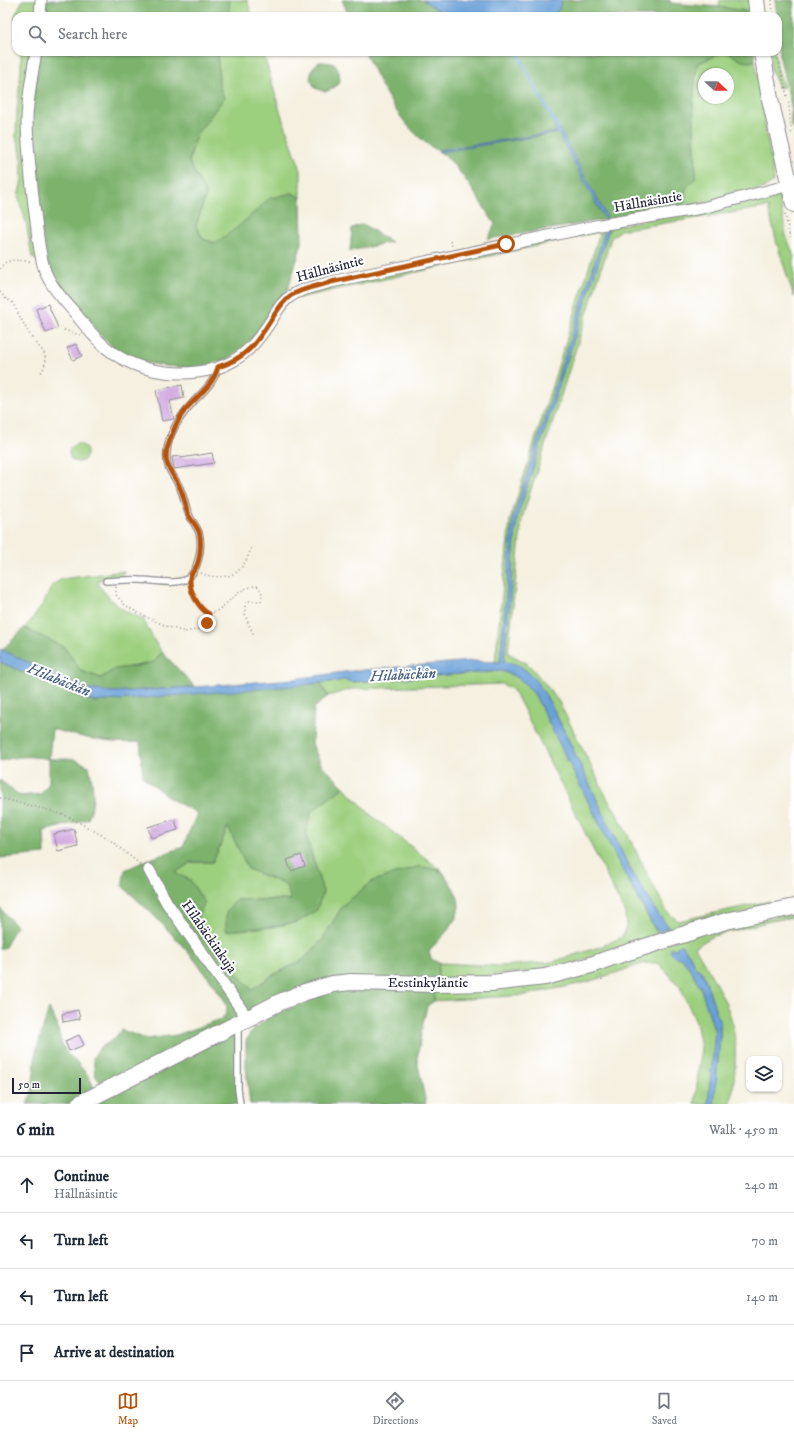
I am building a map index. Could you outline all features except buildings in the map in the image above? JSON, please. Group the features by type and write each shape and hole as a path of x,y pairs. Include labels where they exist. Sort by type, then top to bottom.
{"street":[{"path":"40,12 41,0"},
{"path":"756,0 758,12"},
{"name":"Hällnäsintie","path":"35,56 28,118 30,166 38,235 45,269 51,282 62,298 101,343 115,355 127,362 158,371 195,373 232,362 248,350 259,339 282,303 290,296 308,288 600,225 702,208 790,185"},
{"path":"763,56 770,99 794,204"},
{"name":"Hilabäckinkuja","path":"149,870 167,903 243,1021"},
{"name":"Eestinkyläntie","path":"79,1104 280,1002 305,992 333,984 351,982 435,984 491,983 521,981 545,977 591,965 726,920 794,907"}],"lane":[{"path":"106,581 138,580 176,582 189,577 195,569 199,555 199,532 189,515 180,486 168,468 167,451 173,431 178,421 208,386 215,376 218,367"},
{"path":"240,1104 238,1089 243,1021"}],"path":[{"path":"772,0 773,12"},
{"path":"777,56 789,105 792,137"},
{"path":"0,269 4,263 10,261 18,260 43,263"},
{"path":"0,292 6,299 12,302 28,332 44,353 46,360 40,374"},
{"path":"195,569 203,574 215,577 225,576 238,571 252,546"},
{"path":"189,577 190,587 196,600 204,611 209,614"},
{"path":"116,581 116,595 125,605 172,628 185,632 197,630 207,623 209,614"},
{"path":"209,614 215,612 243,590 252,586 257,586 261,590 263,596 261,601 247,601 245,607 247,622 254,635"},
{"path":"0,798 49,810 69,817 109,839 129,857 149,870"}],"green space":[{"path":"23,0 39,0 38,12 17,12"},
{"path":"46,0 230,1 229,12 45,12"},
{"path":"229,0 247,0 251,12 228,12"},
{"path":"342,0 423,0 441,12 347,12"},
{"path":"562,0 670,0 670,3 719,7 752,12 556,12"},
{"path":"720,0 751,0 752,12 719,7"},
{"path":"775,0 794,0 793,128 791,127 791,105 780,59 780,56 782,56 782,12 776,12"},
{"path":"21,56 35,56 39,262 32,257 26,222 18,197 22,180 21,153 16,137"},
{"path":"39,56 218,56 219,85 224,98 196,135 189,162 206,194 196,226 203,239 215,243 238,227 270,198 292,193 301,198 302,243 288,289 277,302 255,336 229,359 194,368 166,366 138,361 120,353 103,338 58,285 49,269 42,234 31,118"},
{"path":"218,56 264,56 280,111 301,170 301,198 292,193 215,243 203,239 196,226 206,194 189,162 196,135 224,98 219,85"},
{"path":"367,56 714,56 697,64 693,102 696,178 686,188 684,207 488,239 495,224 466,180 444,155 426,143 406,124 390,101"},
{"path":"687,56 696,178 693,102 697,64 714,56 734,56 744,61 755,61 774,179 771,184 756,191 684,207"},
{"path":"733,56 755,56 755,61 747,62"},
{"path":"769,56 776,56 777,68 784,87 779,88 771,70"},
{"path":"319,62 333,64 339,71 340,81 334,88 325,92 315,88 310,78 313,67"},
{"path":"775,192 779,195 786,235 794,257 794,297 777,244 768,207 620,230 611,238 522,518 508,653 528,664 559,702 608,800 615,810 667,912 678,921 770,901 767,906 601,955 595,955 561,969 437,980 439,963 501,966 552,962 600,947 622,937 626,927 625,913 520,702 512,689 502,684 352,689 328,696 320,683 346,680 353,682 501,671 520,680 535,695 624,873 655,930 659,932 669,929 629,867 555,712 543,691 513,663 504,662 517,518 609,229 605,230 513,518 500,662 495,662 510,520 600,232 298,298 304,293"},
{"path":"363,224 391,242 350,251 352,228"},
{"path":"74,444 82,444 87,449 85,460 82,462 74,462 69,457 69,449"},
{"path":"124,571 123,577 106,577 99,580 98,585 114,603 127,612 143,619 162,652 155,662 115,669 101,678 81,671 64,647 24,628 40,608 52,585 62,579"},
{"path":"24,628 64,647 81,671 101,678 115,669 154,662 162,652 195,687 111,692 85,689 2,650"},
{"path":"0,662 94,702 320,683 328,696 314,708 312,744 321,764 344,787 311,812 306,835 323,892 317,910 298,922 270,927 226,931 226,913 236,900 291,900 286,885 248,869 228,827 213,862 191,862 175,873 190,880 205,903 195,922 214,948 252,990 271,976 303,960 323,939 343,905 373,881 420,866 442,871 456,894 459,907 453,922 445,934 429,952 431,959 439,963 437,980 332,980 103,1086 95,1075 93,1057 100,1048 114,1039 121,1030 147,1039 177,1035 221,1019 225,1015 227,1006 224,1000 193,958 159,921 122,886 125,870 183,847 197,813 169,798 143,777 140,742 129,743 107,741 52,729 49,759 24,757 12,758 0,762"},
{"path":"49,759 74,759 89,766 93,786 93,799 91,812 88,819 44,831 45,854 0,858 0,780 20,796 41,794 49,783"},
{"path":"344,787 371,815 442,871 420,866 343,905 323,939 303,960 271,976 252,990 214,948 195,922 175,873 191,862 213,862 228,827 248,869 286,885 291,900 236,900 226,931 270,927 298,922 323,892 306,835 311,812"},
{"path":"0,908 16,926 4,949 0,949"},
{"path":"794,912 794,917 770,921 713,936 695,947 723,997 733,1026 735,1037 735,1060 731,1104 714,1104 720,1024 702,972 694,966 690,955 678,946 676,949 671,948 676,957 684,960 694,975 701,989 715,1032 708,1104 695,1104 701,1047 696,1022 680,987 658,963 645,963 588,982 526,995 434,1001 435,989 493,987 707,932"},
{"path":"359,987 435,989 434,1001 427,1006 417,1060 426,1104 250,1104 246,1067 246,1041 253,1029 272,1016 320,993"},
{"path":"49,1009 57,1024 61,1041 67,1054 75,1060 89,1077 95,1090 67,1104 27,1104 32,1093 36,1051"},
{"path":"236,1032 238,1104 86,1104"}],"water":[{"path":"423,0 562,0 556,12 441,12"},
{"path":"557,125 607,217 604,218 558,133 440,152 438,150 557,132 554,126"},
{"name":"Hilabäckån","path":"609,229 517,518 504,662 522,667 533,677 545,695 555,712 629,867 669,929 659,932 656,930 624,873 535,695 524,682 512,675 501,671 353,682 346,680 293,686 94,702 0,662 0,649 85,689 111,692 293,679 352,671 471,661 500,662 513,518 605,230"},
{"path":"679,945 683,946 690,955 694,966 702,972 720,1024 714,1104 708,1104 715,1032 701,989 694,975 684,960 674,956 671,953 671,948 676,949"}],"waterway":[{"path":"520,56 531,80 558,128"}],"route":[{"path":"207,623 209,614 204,611 196,600 190,587 189,577 197,565 200,541 199,532 189,515 180,486 170,472 166,460 170,440 178,421 195,399 208,386 215,376 218,367 232,362 248,350 259,339 282,303 296,293 331,282 506,244"}]}
